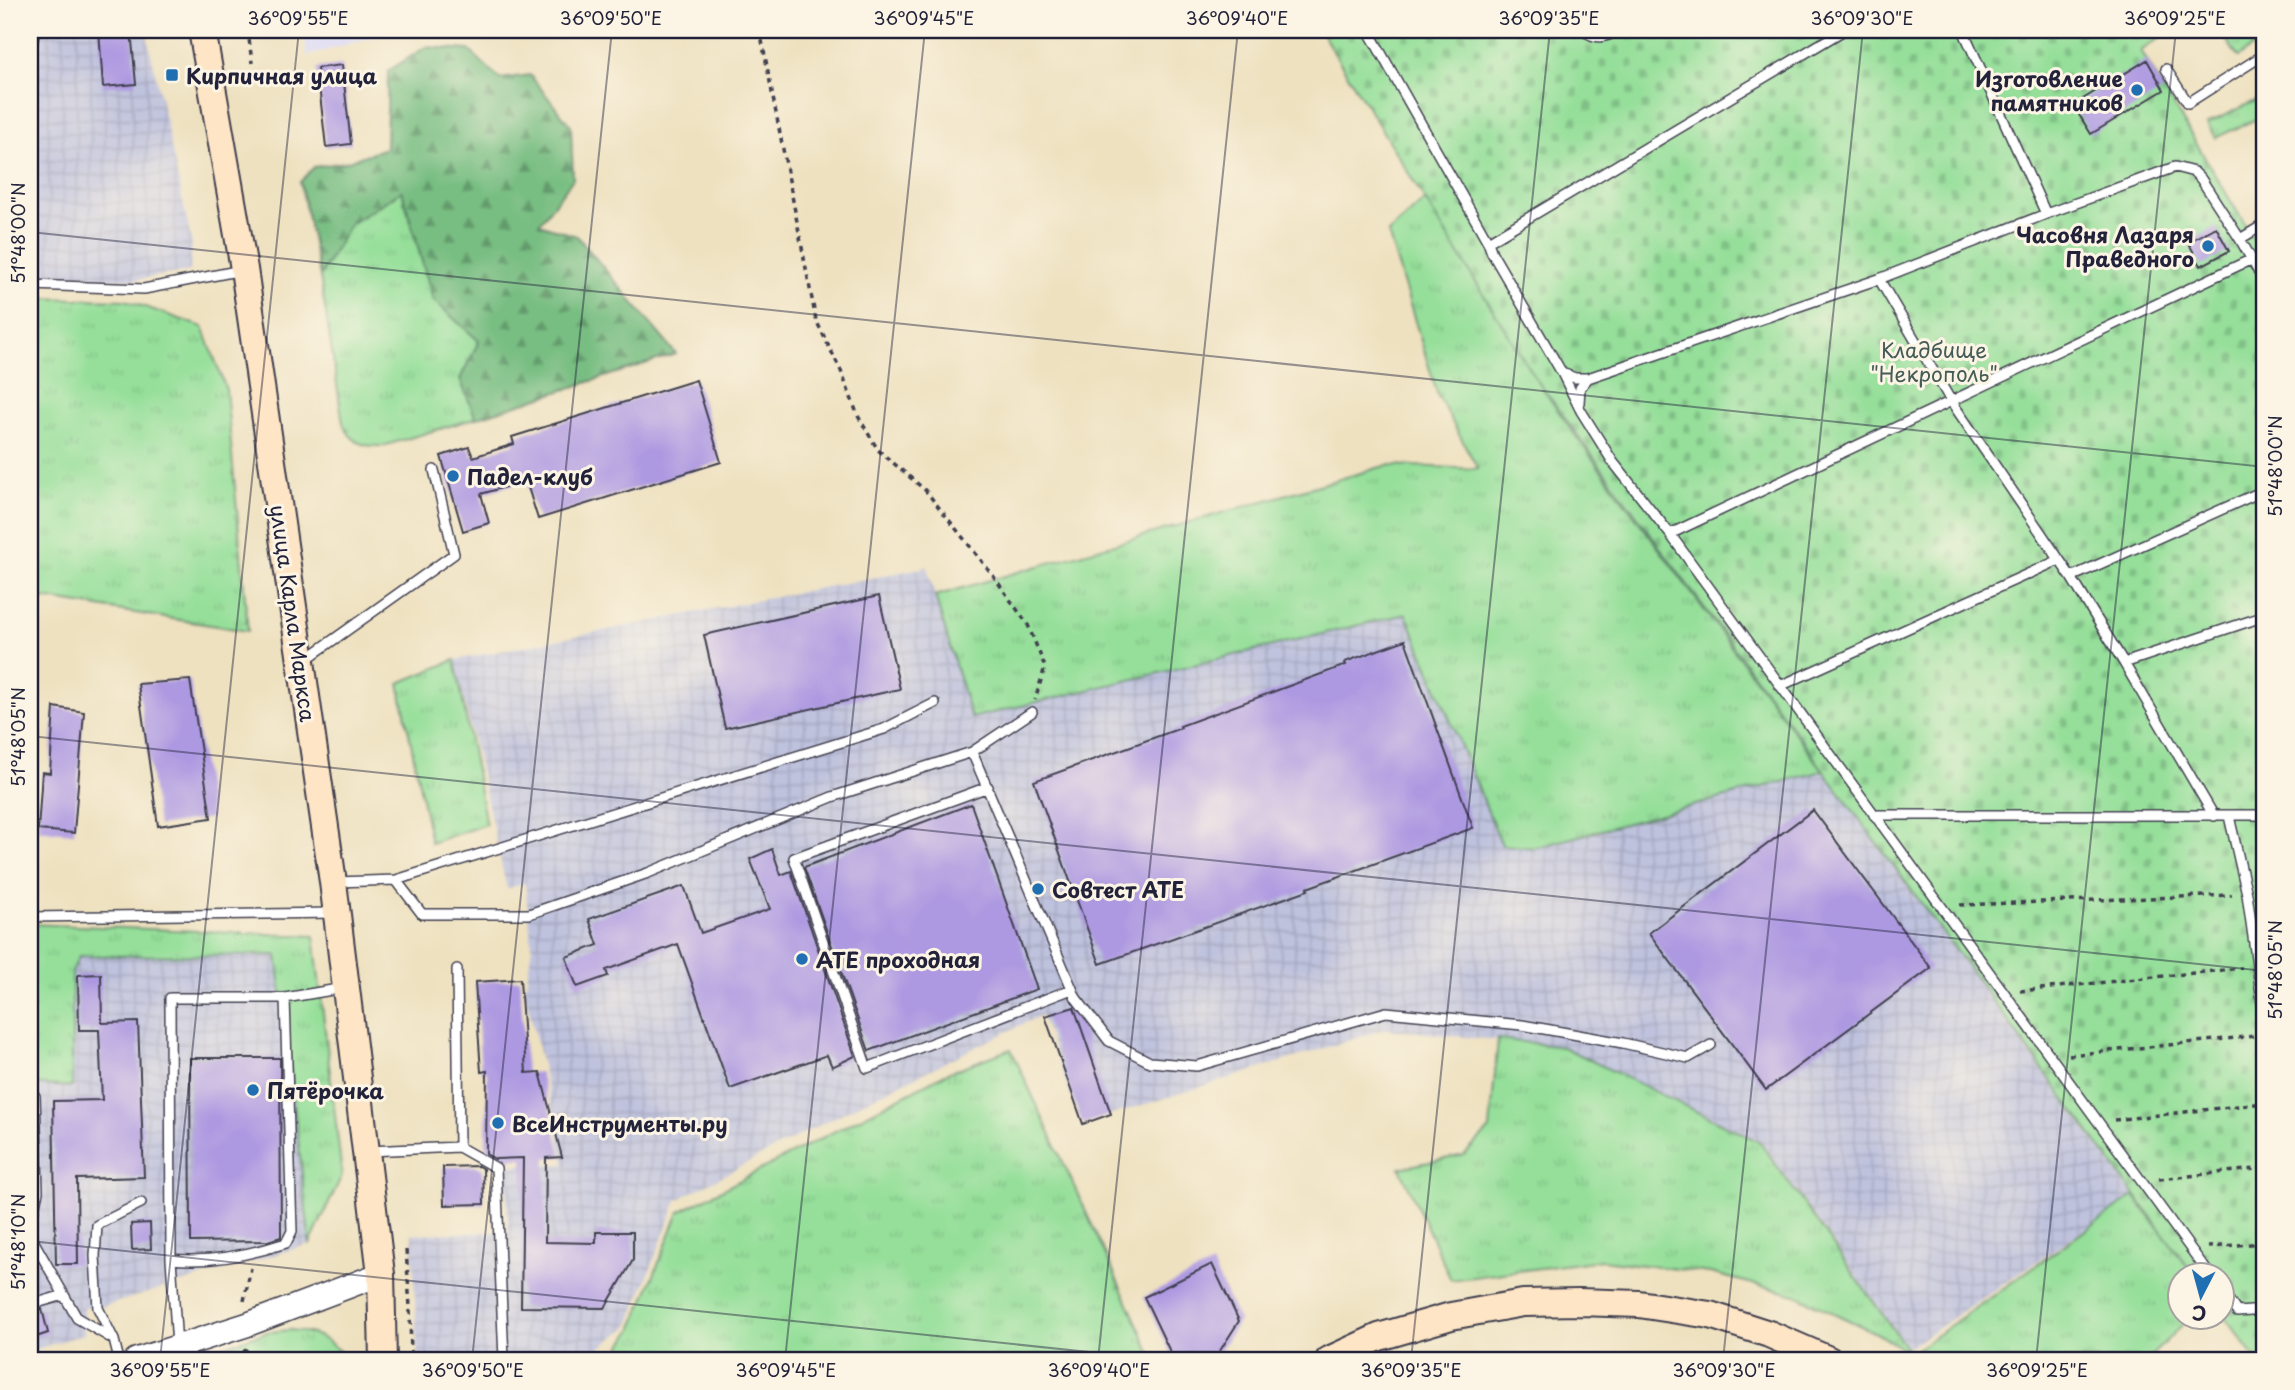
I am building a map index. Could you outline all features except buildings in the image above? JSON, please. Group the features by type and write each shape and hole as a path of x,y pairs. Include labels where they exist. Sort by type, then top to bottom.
{"main road":[{"name":"улица Карла Маркса","path":"202,30 244,269 333,882 381,1274 383,1360"},
{"path":"1329,1360 1379,1337 1451,1316 1523,1303 1579,1303 1639,1304 1710,1315 1769,1334 1829,1360"}],"street":[{"path":"136,1360 246,1325 381,1274"}],"lane":[{"path":"30,54 35,30"},
{"path":"1368,30 1581,411 1613,462 1670,534 2199,1260"},
{"path":"1583,30 1592,37 1602,38 1619,30"},
{"path":"1488,242 1844,30"},
{"path":"1963,30 2046,214"},
{"path":"2166,69 2188,103 2265,54"},
{"path":"1562,373 1575,378 1588,378 1879,279 2166,169 2185,168 2201,179 2241,239 2265,283"},
{"path":"2241,239 2265,224"},
{"path":"1670,534 2252,259"},
{"path":"30,285 144,289 244,269"},
{"path":"1879,279 1951,401 2071,577 2214,816"},
{"path":"1581,411 1579,392 1588,378"},
{"path":"301,663 454,554 434,470"},
{"path":"2071,577 2265,490"},
{"path":"1780,686 2059,560"},
{"path":"2124,663 2265,616"},
{"path":"333,882 396,880 884,729 935,703"},
{"path":"396,880 422,914 529,914 649,873 832,797 972,752 1032,712"},
{"path":"972,752 1076,998 1109,1041 1150,1062 1197,1066 1386,1012 1521,1025 1623,1043 1688,1058 1711,1045"},
{"path":"988,788 794,858 867,1068 1072,989"},
{"path":"1874,815 2265,815"},
{"path":"2229,816 2247,894 2265,1022"},
{"path":"30,918 337,913"},
{"path":"457,969 459,1147"},
{"path":"178,1347 171,1259 170,998 285,998 346,988"},
{"path":"171,1259 193,1261 253,1254 286,1243 292,1231 285,998"},
{"path":"30,1226 38,1192 35,1096"},
{"path":"367,1152 459,1147 496,1168 504,1360"},
{"path":"119,1360 114,1339 98,1308 95,1256 97,1225 141,1203"},
{"path":"30,1235 76,1318 114,1339"},
{"path":"30,1305 64,1295"},
{"path":"2236,1311 2265,1310"}],"path":[{"path":"248,30 252,63"},
{"path":"760,30 816,320 841,371 858,416 878,450 925,490 992,574 1028,625 1045,667 1032,712"},
{"path":"1941,906 2247,894"},
{"path":"2004,993 2258,967"},
{"path":"2051,1057 2265,1035"},
{"path":"2098,1122 2265,1104"},
{"path":"2141,1181 2265,1168"},
{"path":"2191,1249 2265,1243"},
{"path":"406,1250 411,1360"}],"shaded area":[{"path":"30,30 146,30 192,244 190,271 135,280 30,273"},
{"path":"304,30 396,30 307,56"},
{"path":"927,567 971,718 1406,614 1502,845 1534,849 1823,771 2134,1196 1908,1348 1761,1141 1564,1047 1386,1029 1082,1124 1041,1015 858,1105 677,1200 628,1327 586,1358 418,1360 412,1234 508,1232 506,1165 565,1164 525,992 532,946 525,883 507,889 455,660"},
{"path":"277,955 310,1244 98,1308 84,1308 84,1334 30,1351 30,1084 72,1087 72,971 79,956"}],"green space":[{"name":"Кладбище \"Некрополь\"","path":"1320,30 2156,30 2161,37 2141,51 2265,258 2265,1360 2257,1360 2235,1330 2236,1260 2183,1260 1534,376"},
{"path":"2219,30 2250,30 2260,43 2238,57"},
{"path":"426,47 469,50 500,79 530,75 571,126 573,179 539,224 577,236 676,354 476,418 460,379 479,341 433,300 402,191 350,224 320,276 300,182 314,167 345,162 386,148 388,71"},
{"path":"2265,96 2265,115 2215,138 2207,124"},
{"path":"402,191 433,300 480,341 460,379 476,418 383,446 369,446 354,439 343,423 320,276 350,224"},
{"path":"1425,200 1534,376 1572,431 1823,771 1534,848 1502,845 1406,614 971,718 935,596 1388,465 1478,469 1438,396 1388,233"},
{"path":"30,298 125,300 203,327 226,390 248,631 42,598 30,685"},
{"path":"455,660 486,824 431,843 399,683"},
{"path":"30,924 314,936 342,1175 310,1244 277,955 79,956 72,972 72,1087 30,1084"},
{"path":"1498,1039 1563,1047 1760,1142 1907,1349 1904,1350 1882,1336 1796,1295 1710,1273 1601,1260 1451,1280 1400,1168 1464,1155 1490,1129"},
{"path":"1011,1049 1154,1360 612,1360 632,1330 679,1212 947,1073"},
{"path":"2134,1196 2182,1260 2166,1260 2166,1330 2177,1330 2147,1360 1920,1360 1910,1354"},
{"path":"291,1330 323,1338 347,1360 180,1360 267,1332"}],"place":[{"name":"Кирпичная улица","path":"172,75"},
{"name":"Изготовление памятников","path":"2137,90"},
{"name":"Часовня Лазаря Праведного","path":"2208,246"},
{"name":"Падел-клуб","path":"453,476"},
{"name":"Совтест АТЕ","path":"1038,889"},
{"name":"АТЕ проходная","path":"802,959"},
{"name":"Пятёрочка","path":"253,1090"},
{"name":"ВсеИнструменты.ру","path":"498,1123"}]}
